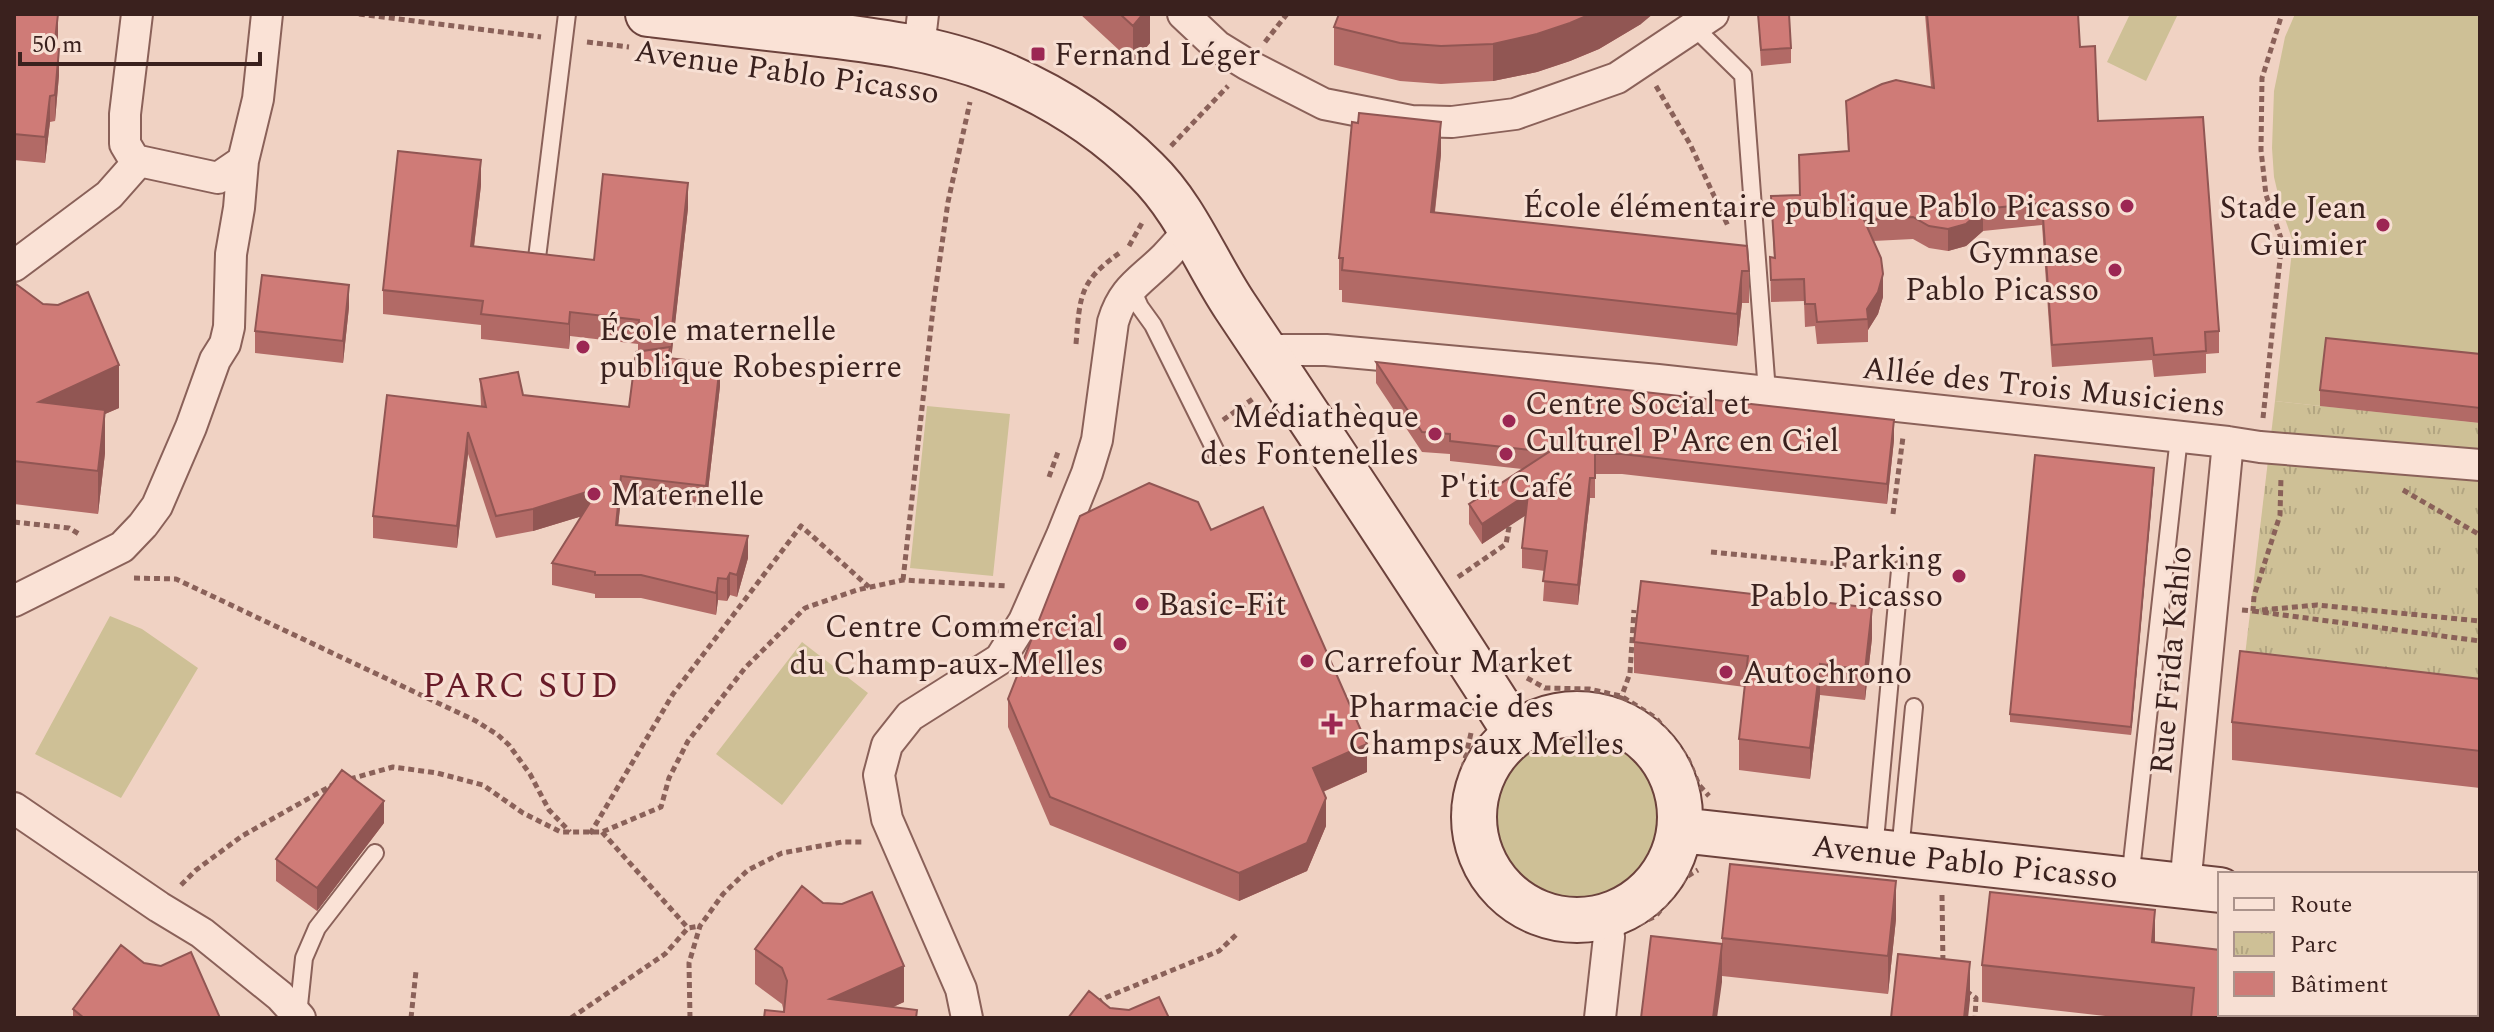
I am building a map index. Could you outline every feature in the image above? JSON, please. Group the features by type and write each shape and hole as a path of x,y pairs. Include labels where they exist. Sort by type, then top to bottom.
{"street":[{"path":"137,14 125,114 125,144 134,159 218,178 243,161"},
{"path":"14,601 74,574 122,547 157,506 191,427 215,360 225,344 229,327 231,254 243,161 258,99 267,14"},
{"path":"1183,14 1217,46 1324,104 1411,121 1452,122 1515,114 1617,78 1704,20"},
{"name":"Avenue Pablo Picasso","path":"644,31 774,21 921,31 990,69 1041,92 1080,116 1147,171 1191,228 1477,701 1515,732"},
{"path":"14,266 109,195 139,161"},
{"path":"967,1018 961,989 887,819 879,775 887,745 910,716 1000,659 1024,621 1087,473 1097,440 1118,304 1131,287 1166,256 1191,228"},
{"name":"Allée des Trois Musiciens","path":"1265,350 1326,350 1767,392 2268,448 2480,465"},
{"name":"Rue Frida Kahlo","path":"2203,888 2211,608 2228,442"},
{"path":"1600,1018 1608,927 1648,892 1663,874 1674,853 1695,831 1680,802 1672,775 1657,752 1617,708 1546,717 1515,732 1490,759 1475,792 1473,828 1483,863 1505,893 1535,913 1608,927"},
{"path":"14,808 202,933 280,996 299,1016"},
{"name":"Avenue Pablo Picasso","path":"1695,831 2203,888"}],"lane":[{"path":"536,266 567,14"},
{"path":"1704,20 1743,75 1767,392"},
{"path":"1131,287 1218,456"},
{"path":"2130,880 2179,437"},
{"path":"1900,570 1905,854"},
{"path":"1905,854 1914,707"},
{"path":"299,1016 304,958 317,928 375,853"}],"path":[{"name":"Avenue Pablo Picasso","path":"359,14 563,39 644,31"},
{"path":"1147,171 1248,65 1287,14"},
{"path":"2253,611 2254,596 2280,515 2282,479 2268,448 2282,241 2266,195 2261,150 2262,78 2282,14"},
{"path":"1642,62 1690,144 1728,223"},
{"name":"Avenue Pablo Picasso","path":"903,580 948,202 970,99 982,103"},
{"path":"1893,514 1906,408"},
{"path":"2390,483 2480,535"},
{"path":"1451,582 1506,544 1510,518"},
{"path":"14,522 69,528 110,554"},
{"path":"590,834 673,694 801,526 870,588"},
{"path":"1711,552 1900,570"},
{"path":"74,574 110,582 138,577 176,579 476,721 509,745 530,774 549,810 571,832"},
{"path":"159,907 196,870 242,836 332,784 393,767 437,773 483,785 523,813 561,832 602,832 661,807 669,778 688,741 745,668 803,609 903,580 1008,586 1036,595"},
{"path":"2253,611 2317,605 2480,621"},
{"path":"2211,608 2480,641"},
{"path":"1617,708 1630,673 1634,610"},
{"path":"1505,667 1545,688 1589,689 1617,708 1656,718 1688,759 1699,785 1711,800 1695,831 1706,865 1686,877 1656,916 1550,935 1491,904 1471,874 1456,834 1454,808 1477,701 1505,667"},
{"path":"602,832 688,928"},
{"path":"690,1018 689,963 700,926 723,894 748,870 782,853 842,842 898,843"},
{"path":"1905,854 1944,976"},
{"path":"571,1018 665,954 688,928 700,926"},
{"path":"1096,1004 1219,951 1237,934"},
{"path":"411,1018 416,971"},
{"path":"1956,984 1976,998 1975,1018"}],"green space":[{"path":"2130,14 2178,14 2146,81 2107,62"},
{"name":"Stade Jean Guimier","path":"2295,14 2480,14 2480,423 2275,401 2293,242 2274,177 2274,91 2285,37"},
{"path":"2275,401 2480,423 2480,709 2242,681"},
{"path":"927,406 1010,414 993,576 910,568"},
{"path":"110,616 142,629 198,668 121,798 35,754"},
{"path":"802,642 868,693 782,805 716,754"},
{"path":"1578,729 1611,735 1638,754 1657,781 1663,814 1657,847 1638,874 1611,893 1578,899 1545,893 1518,874 1499,847 1493,814 1499,781 1518,754 1545,735"}],"building":[{"path":"14,14 58,14 54,49 59,49 55,95 50,96 45,137 14,134"},
{"path":"1120,14 1143,14 1133,26"},
{"path":"1339,14 1591,14 1537,34 1493,44 1441,46 1400,43 1334,27"},
{"path":"1758,14 1789,14 1791,48 1761,50"},
{"path":"1927,14 2078,14 2080,47 2095,46 2098,121 2203,117 2219,331 2205,332 2206,351 2154,355 2152,338 2052,345 2042,203 1983,209 1966,224 1948,229 1929,226 1913,217 1864,220 1881,258 1883,274 1878,292 1867,309 1868,319 1817,322 1815,304 1805,304 1804,279 1771,280 1770,257 1775,258 1771,196 1800,195 1799,155 1849,151 1846,101 1896,80 1934,88"},
{"path":"1359,113 1441,122 1431,212 1747,246 1749,271 1742,271 1737,314 1342,270 1343,258 1339,258 1352,122 1358,123"},
{"path":"398,151 481,160 471,246 594,260 603,174 688,183 671,336 638,332 639,320 570,312 569,324 481,314 483,301 383,290"},
{"path":"262,275 349,285 343,341 255,331"},
{"path":"16,284 43,304 58,305 88,292 119,365 39,402 105,410 98,471 14,461"},
{"path":"2326,338 2480,354 2480,408 2320,390"},
{"name":"Maternelle","path":"670,347 668,358 720,364 706,486 621,476 616,525 748,536 737,575 730,573 727,579 718,578 716,593 641,575 595,575 595,572 552,563 599,488 533,509 496,516 468,432 457,526 373,516 387,395 486,407 480,379 518,372 523,395 629,407 636,352"},
{"path":"1376,362 1894,420 1887,484 1622,454 1595,454 1595,478 1590,478 1578,585 1543,581 1547,551 1522,548 1528,494 1482,524 1469,504 1549,452 1450,441 1450,434 1422,432"},
{"path":"2035,455 2154,468 2131,727 2010,714"},
{"name":"Centre Commercial du Champ-aux-Melles","path":"1149,483 1198,502 1211,530 1263,507 1367,744 1313,768 1326,798 1307,843 1239,873 1050,797 1008,699 1080,516"},
{"path":"1641,581 1872,608 1865,670 1820,664 1810,748 1739,739 1748,656 1634,642"},
{"path":"2240,651 2480,679 2480,751 2232,722"},
{"path":"342,770 384,801 317,888 276,859"},
{"path":"1730,864 1896,881 1888,956 1722,938"},
{"path":"802,886 823,903 842,904 872,892 904,966 830,999 917,1010 916,1018 764,1018 765,1010 784,1012 787,981 782,968 755,949"},
{"path":"1990,892 2155,910 2152,942 2218,950 2218,1016 2357,1018 2191,1018 2194,988 1982,965"},
{"path":"1651,936 1722,944 1713,1018 1641,1018"},
{"path":"121,945 144,963 161,966 191,952 220,1018 84,1018 73,1009"},
{"path":"1898,954 1970,962 1964,1018 1891,1018"},
{"path":"1089,991 1110,1008 1129,1010 1159,997 1169,1018 1068,1018"}],"place":[{"name":"Fernand Léger","path":"1038,54"},
{"name":"École élémentaire publique Pablo Picasso","path":"2127,206"},
{"name":"Stade Jean Guimier","path":"2383,225"},
{"name":"Gymnase Pablo Picasso","path":"2115,270"},
{"name":"École maternelle publique Robespierre","path":"583,347"},
{"name":"Centre Social et Culturel P'Arc en Ciel","path":"1509,421"},
{"name":"Médiathèque des Fontenelles","path":"1435,434"},
{"name":"P'tit Café","path":"1506,454"},
{"name":"Maternelle","path":"594,494"},
{"name":"Parking Pablo Picasso","path":"1959,576"},
{"name":"Basic-Fit","path":"1142,604"},
{"name":"Centre Commercial du Champ-aux-Melles","path":"1120,644"},
{"name":"Carrefour Market","path":"1307,661"},
{"name":"Autochrono","path":"1726,672"},
{"name":"Pharmacie des Champs aux Melles","path":"1332,724"}],"district":[{"name":"PARC SUD","path":"521,684"}]}
